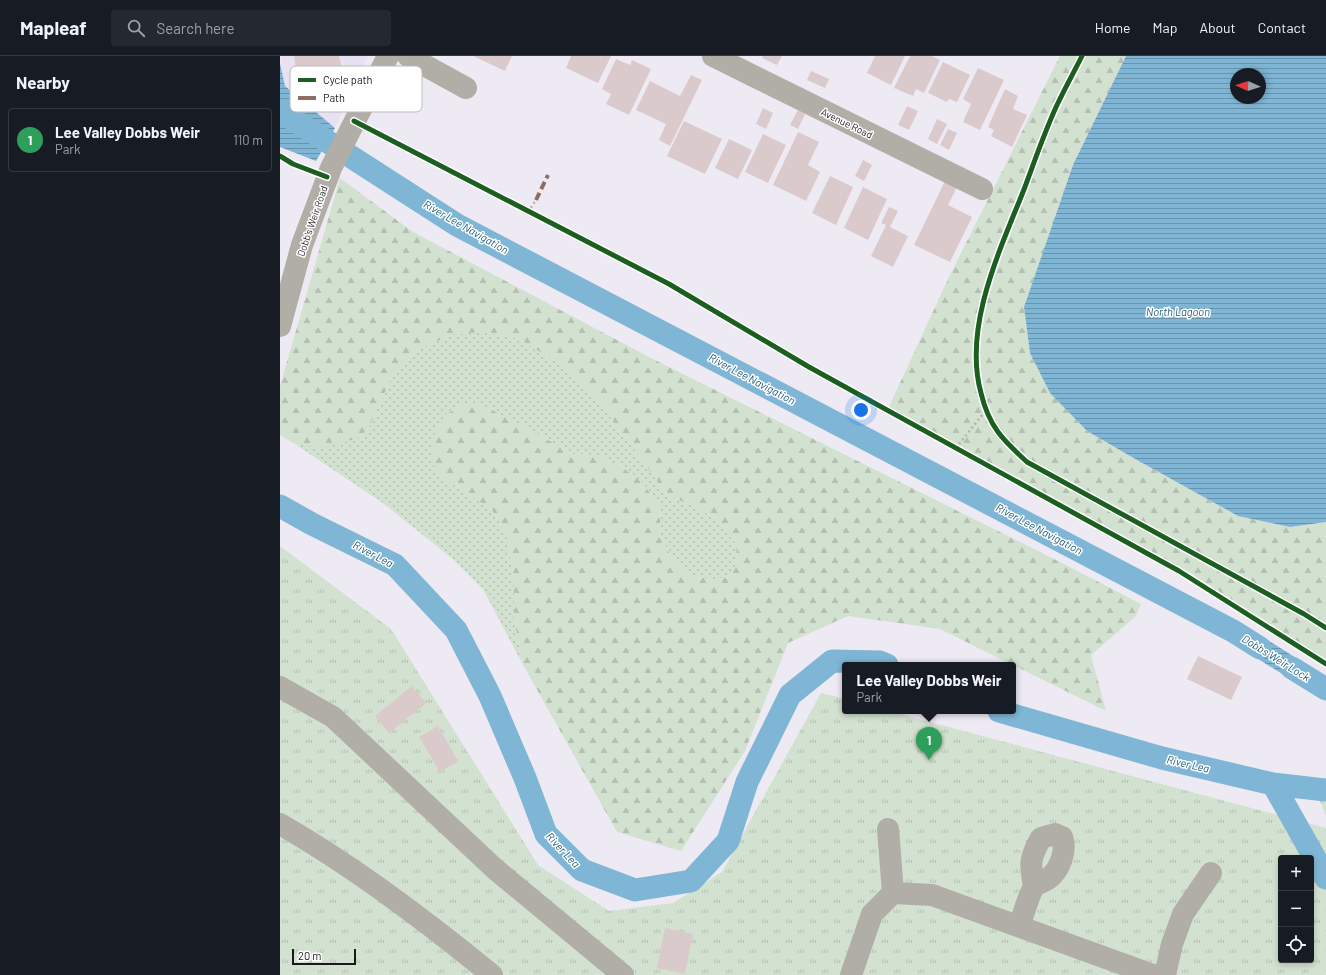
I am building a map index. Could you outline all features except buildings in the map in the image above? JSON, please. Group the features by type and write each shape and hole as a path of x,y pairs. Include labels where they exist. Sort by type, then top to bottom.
{"street":[{"name":"Dobb's Weir Road","path":"383,66 388,56"},
{"path":"408,56 466,88"},
{"name":"Avenue Road","path":"713,56 982,189"},
{"name":"Dobb's Weir Road","path":"280,326 302,245 331,168 359,112"},
{"path":"280,687 333,717 495,870 623,975"},
{"path":"280,824 324,849 443,935 492,975"},
{"path":"888,829 893,893"},
{"path":"851,975 872,914 893,893 932,895 1020,925 1155,975 1172,944 1184,914 1211,873"},
{"path":"1020,925 1034,887"}],"path":[{"path":"528,212 536,200"},
{"path":"521,209 535,216"},
{"path":"984,404 989,417"},
{"path":"956,448 986,410"},
{"path":"949,444 962,452"}],"shaded area":[{"path":"280,56 368,56 363,66 290,66 290,90 285,86"},
{"path":"316,112 342,112 335,128"}],"green space":[{"path":"1060,56 1126,56 1073,165 1024,307 1030,353 1050,393 1087,431 1137,460 1238,516 1290,527 1326,522 1326,664 1211,593 887,411 948,279"},
{"path":"340,178 413,232 651,358 1064,564 1141,604 1136,616 1091,655 1106,711 1016,667 1016,662 1007,662 940,629 848,616 788,643 745,751 681,851 617,832 522,663 514,617 514,579 506,533 492,510 439,475 431,460 434,436 445,415 464,404 484,406 529,429 572,454 596,455 619,465 642,482 659,506 661,536 670,555 684,570 697,577 715,580 732,575 737,562 736,544 723,526 699,508 668,496 602,405 556,362 519,339 483,332 454,334 421,348 392,377 368,429 359,438 321,448 295,444 280,435 280,386"},
{"path":"483,332 519,339 556,362 602,405 668,496 699,508 723,526 736,544 737,562 732,575 715,580 697,577 684,570 670,555 661,536 659,506 642,482 619,465 596,455 572,454 529,429 464,404 445,415 434,436 439,475 492,510 506,533 514,579 514,617 522,663 483,589 453,559 383,503 295,444 321,447 359,438 368,429 392,377 421,348 454,334"},
{"path":"280,546 391,629 538,865 609,911 673,903 722,872 821,693 842,698 842,714 900,714 1326,828 1326,975 280,975"},
{"path":"1318,796 1326,797 1326,816"}],"water":[{"name":"North Lagoon","path":"1126,56 1326,56 1326,522 1290,527 1238,516 1087,431 1050,393 1030,353 1024,307 1073,165"},
{"path":"280,63 285,86 290,90 290,112 316,112 335,128 316,161 280,147"},
{"name":"Dobbs Weir Lock","path":"1239,622 1325,676 1314,694 1228,640"}],"waterway":[{"name":"River Lee Navigation","path":"280,111 457,225 1233,631 1260,648"},
{"name":"River Lea","path":"280,506 312,524 395,565 456,630 490,696 525,778 546,834 582,870 635,890 691,881 728,841 747,782 790,695 832,661 880,662"},
{"name":"Dobbs Weir Lock","path":"1292,668 1326,689"},
{"name":"River Lea","path":"1009,714 1162,758 1273,784 1326,878"},
{"path":"1273,784 1326,790"}],"marked path":[{"path":"536,200 548,175"}],"cycle path":[{"path":"1082,56 1048,126 994,265 986,291 980,317 977,343 977,368 981,393 988,415 998,432 1027,462 1304,614 1326,628"},
{"path":"354,121 669,284 809,367 1179,571 1326,664"},
{"path":"280,156 293,164 327,177"}],"place":[{"name":"Lee Valley Dobbs Weir","path":"929,760"}]}
